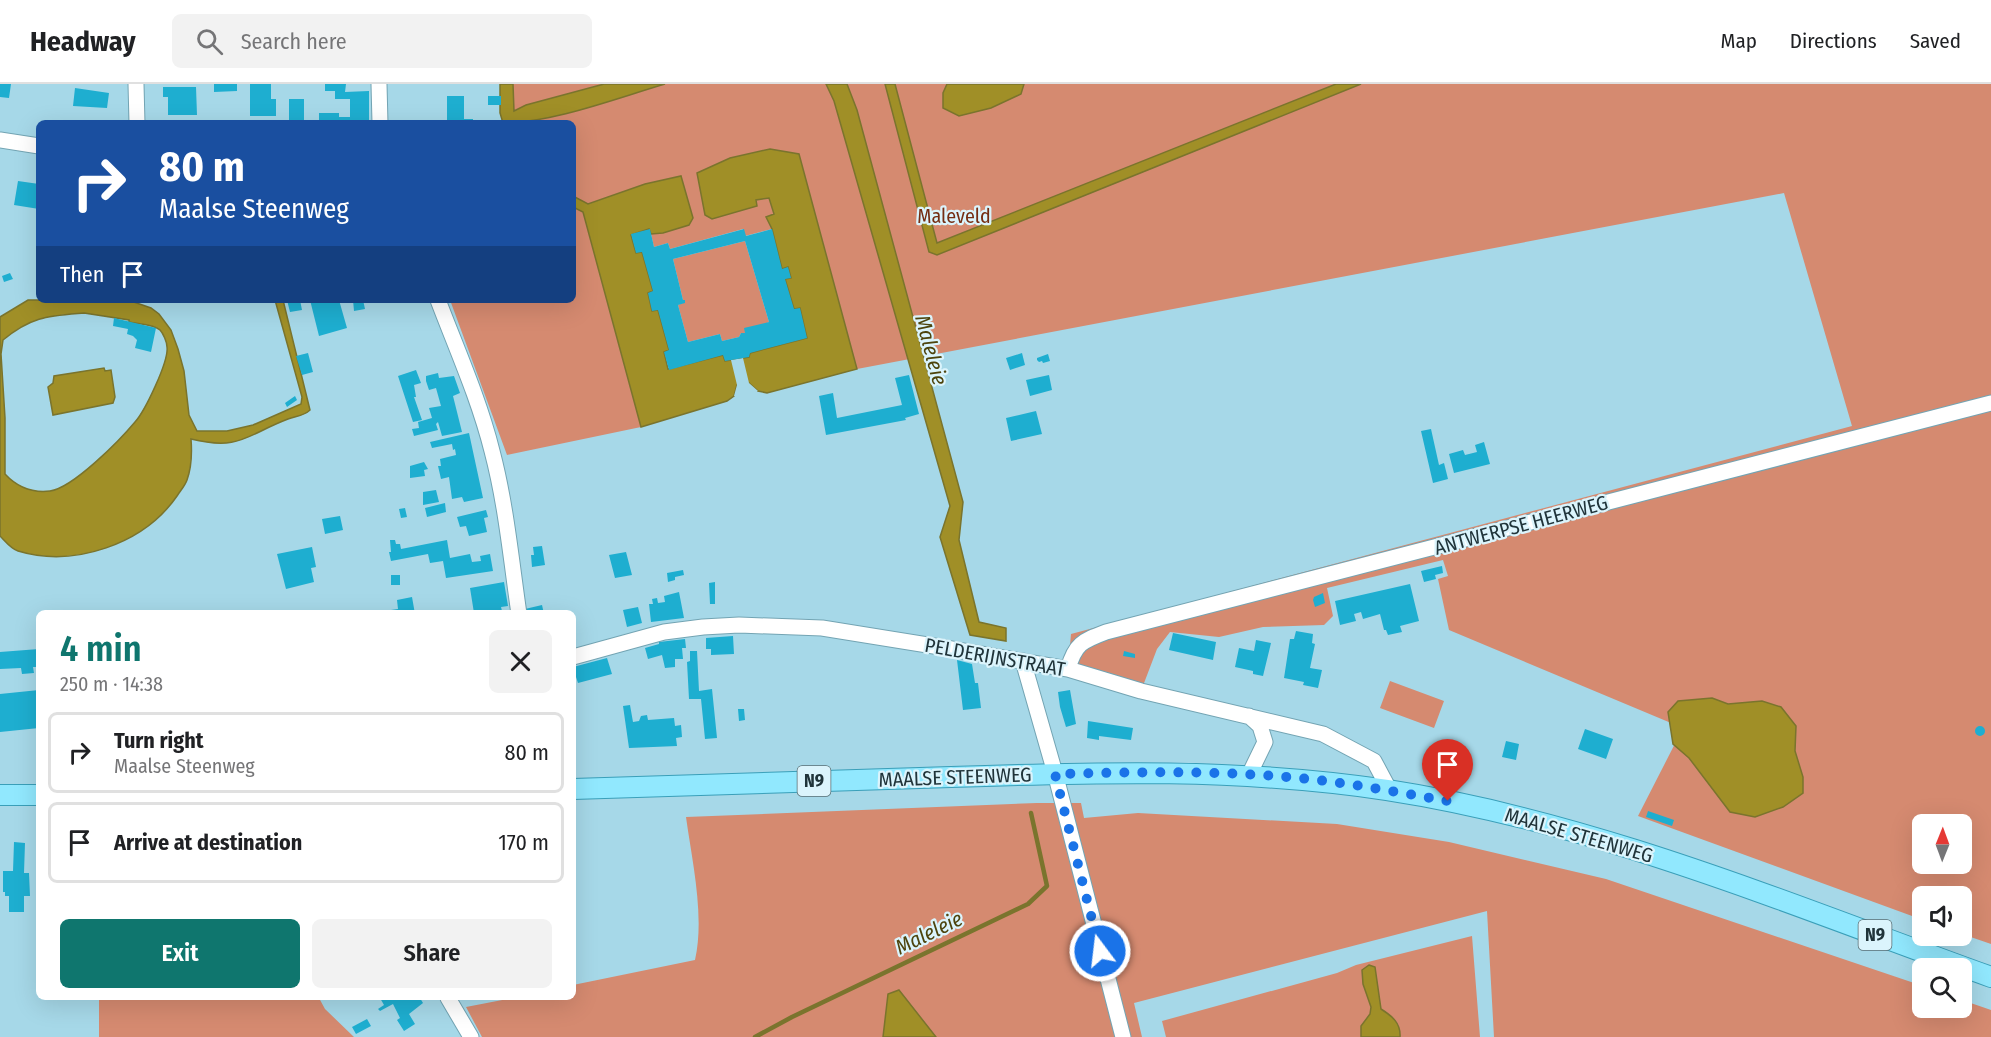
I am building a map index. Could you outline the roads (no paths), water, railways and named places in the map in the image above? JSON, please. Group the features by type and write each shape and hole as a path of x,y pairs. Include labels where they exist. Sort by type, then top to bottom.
{"main road":[{"name":"MAALSE STEENWEG","path":"576,789 1181,772 1308,779 1390,790 1487,808 1623,846 1758,892 1991,977"},
{"path":"0,795 36,795"}],"street":[{"path":"136,84 137,120"},
{"path":"379,84 380,120"},
{"path":"0,140 36,146"},
{"path":"439,303 481,413 493,452 501,488 518,610"},
{"name":"ANTWERPSE HEERWEG","path":"1068,669 1073,651 1080,644 1106,632 1991,403"},
{"name":"PELDERIJNSTRAAT","path":"576,656 664,632 703,627 749,626 822,628 1023,661 1068,669 1141,691 1323,734 1374,761 1390,790"},
{"path":"1023,661 1055,774 1123,1037"},
{"path":"1249,775 1265,742 1260,726 1250,716"},
{"path":"449,1000 471,1037"}],"waterway":[{"name":"Maleleie","path":"755,1037 1028,904 1047,886 1031,813"}],"park label":[{"name":"Maleveld","path":"954,216"}]}
